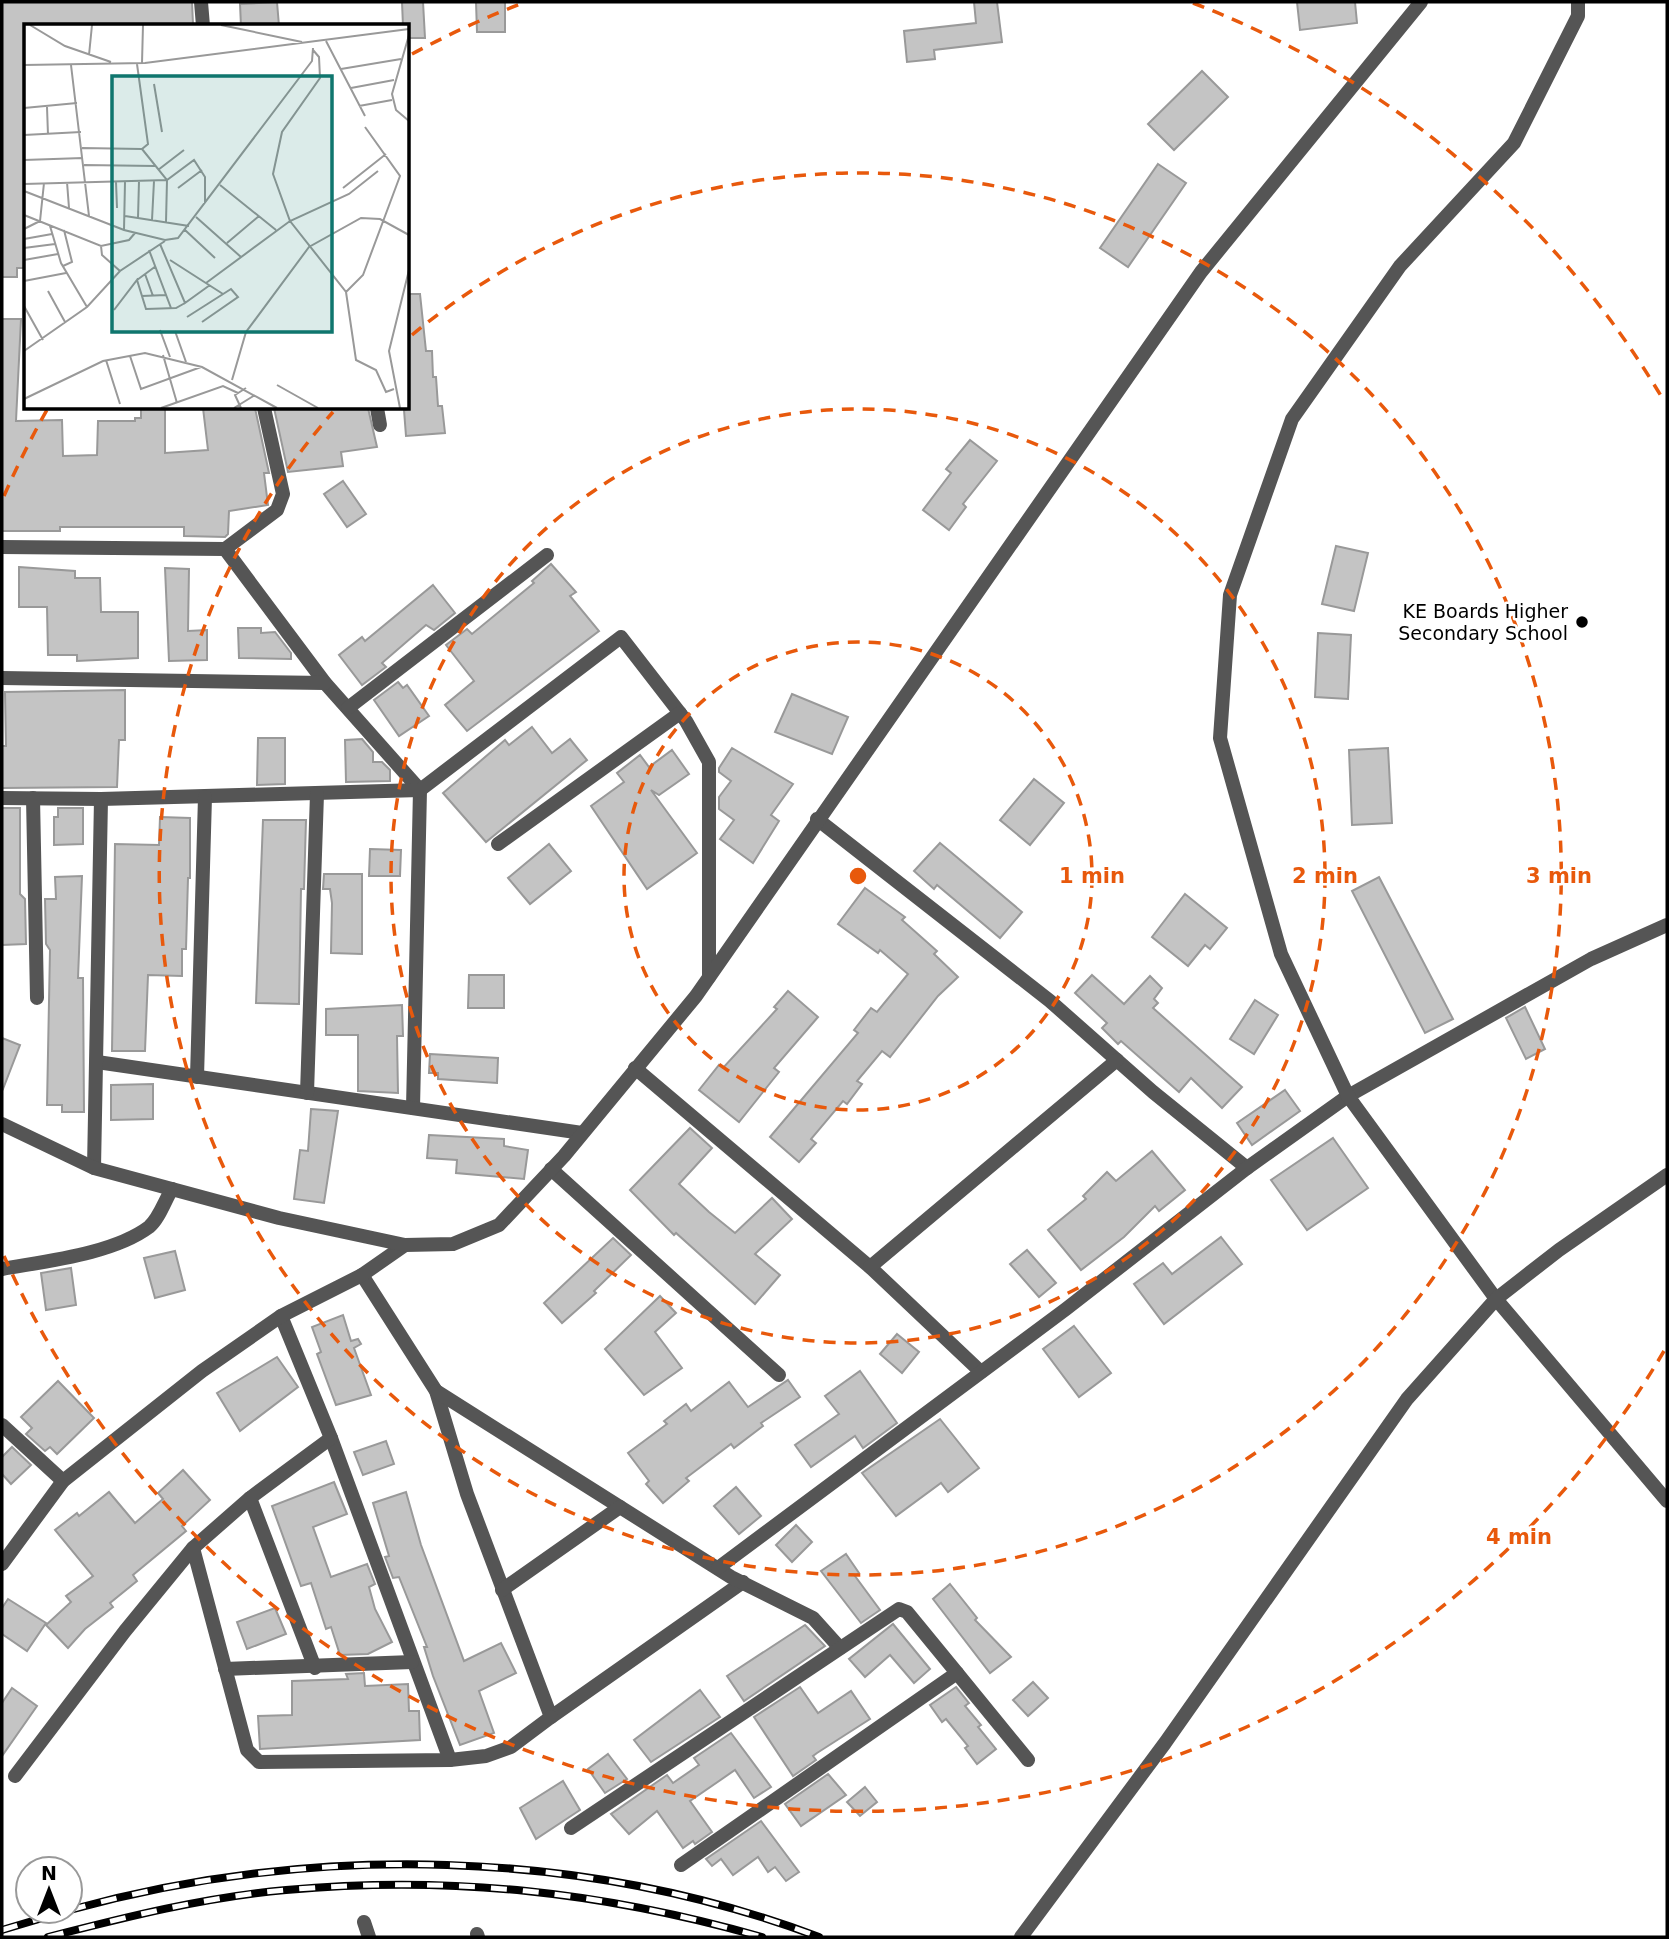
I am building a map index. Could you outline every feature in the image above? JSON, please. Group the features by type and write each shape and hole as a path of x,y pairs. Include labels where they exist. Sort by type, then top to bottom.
{"street":[{"path":"201,2 202,24"},
{"path":"2,1124 94,1168 279,1218 405,1245 453,1244 499,1225 583,1133 709,977 1201,272 1421,2"},
{"path":"1578,2 1578,16 1514,143 1400,265 1292,419 1230,594 1220,738 1281,954 1348,1096 1496,1299 1667,1501"},
{"path":"2,547 225,549 276,510 281,502 282,494 264,410"},
{"path":"377,410 380,425"},
{"path":"225,549 326,683 421,790 413,1108"},
{"path":"348,708 547,555"},
{"path":"2,797 101,799 421,790 621,637 680,713 709,762 709,977"},
{"path":"2,678 326,683"},
{"path":"499,844 680,713"},
{"path":"307,1093 317,794"},
{"path":"197,1077 205,797"},
{"path":"33,798 37,998"},
{"path":"94,1168 101,799"},
{"path":"817,819 1050,1001 1247,1168"},
{"path":"718,1568 981,1372 1247,1168 1348,1096 1591,959 1667,925"},
{"path":"870,1267 1117,1060"},
{"path":"97,1062 583,1133"},
{"path":"635,1068 870,1267 981,1372"},
{"path":"551,1169 779,1375"},
{"path":"1021,1937 1165,1743 1408,1399 1496,1299 1559,1250 1667,1175"},
{"path":"2,1269 67,1257 128,1239 152,1225 172,1189"},
{"path":"2,1564 63,1481 202,1371 281,1316 362,1275 405,1245"},
{"path":"362,1275 436,1391 467,1494 551,1717"},
{"path":"281,1316 331,1438 450,1760"},
{"path":"436,1391 718,1568 820,1623 840,1648"},
{"path":"2,1425 63,1481"},
{"path":"15,1776 125,1631 193,1548 250,1498 331,1438"},
{"path":"250,1498 316,1668"},
{"path":"502,1590 620,1507"},
{"path":"193,1548 247,1750 259,1762 450,1760 486,1756 511,1747 743,1582"},
{"path":"571,1828 902,1608 1028,1760"},
{"path":"225,1669 316,1668 412,1662"},
{"path":"681,1865 957,1673"},
{"path":"364,1922 369,1937"}],"building":[{"path":"2,2 192,2 193,24 24,24 24,268 17,268 17,277 2,277"},
{"path":"277,2 279,24 241,24 240,4"},
{"path":"402,2 423,2 425,38 410,38 410,24 403,24"},
{"path":"476,2 505,2 505,32 477,32"},
{"path":"974,2 997,2 1002,42 934,50 935,59 907,62 904,31 976,23"},
{"path":"1297,2 1355,2 1357,23 1300,30"},
{"path":"1202,71 1228,97 1174,150 1148,124"},
{"path":"1158,164 1186,183 1128,267 1100,248"},
{"path":"410,294 420,294 426,351 432,351 433,377 436,377 438,406 442,406 445,433 406,436 404,410 410,410"},
{"path":"2,319 21,319 16,421 62,420 63,456 97,455 98,421 135,421 135,418 141,418 141,410 165,410 165,453 208,450 203,410 255,410 269,473 264,473 268,505 229,511 228,534 225,537 184,536 184,527 60,527 60,531 2,531"},
{"path":"274,410 368,410 377,447 341,452 343,466 288,472"},
{"path":"970,440 997,461 963,504 966,507 949,530 923,510 951,473 946,469"},
{"path":"343,481 366,514 347,527 324,494"},
{"path":"1336,546 1368,553 1354,611 1322,604"},
{"path":"551,564 576,592 570,596 599,631 467,731 445,705 474,681 446,645 467,629 472,634 534,583 532,581"},
{"path":"19,567 75,571 75,578 100,578 101,612 138,612 138,658 77,661 77,655 48,655 47,607 19,607"},
{"path":"165,568 189,569 188,631 207,630 207,660 169,661"},
{"path":"433,585 455,613 434,630 426,625 382,663 386,667 362,685 339,655 362,637 365,641"},
{"path":"238,628 261,628 261,633 275,632 291,653 291,659 239,658"},
{"path":"1318,633 1351,635 1348,699 1315,697"},
{"path":"398,682 403,688 407,685 429,716 399,736 374,700"},
{"path":"125,690 125,740 119,740 117,787 2,788 2,746 6,746 5,692"},
{"path":"792,694 848,717 832,754 775,732"},
{"path":"532,727 552,753 570,739 587,760 486,842 443,793 505,740 509,745"},
{"path":"258,738 285,738 285,784 257,785"},
{"path":"362,739 373,752 373,762 382,762 390,770 390,781 346,782 345,740"},
{"path":"732,748 793,784 771,815 779,821 753,863 720,839 734,820 719,809 719,797 731,781 719,772 719,768"},
{"path":"1388,748 1392,823 1352,825 1349,750"},
{"path":"672,750 689,774 659,795 651,790 697,853 647,889 591,806 624,782 617,773 640,755 649,767"},
{"path":"1034,779 1064,803 1030,845 1000,820"},
{"path":"2,808 20,808 20,894 25,899 26,944 2,945"},
{"path":"58,808 83,808 83,844 54,845 54,817 58,817"},
{"path":"160,817 190,818 190,878 186,949 182,949 182,976 148,975 145,1051 112,1051 115,844 159,845"},
{"path":"263,820 306,820 304,889 301,889 299,1004 256,1003"},
{"path":"940,843 1022,912 1000,938 937,885 934,889 914,871"},
{"path":"549,844 571,871 530,904 508,878"},
{"path":"370,849 401,850 400,876 369,876"},
{"path":"324,874 362,874 362,954 331,953 332,903 330,889 323,889"},
{"path":"82,876 78,978 83,978 84,1112 62,1112 62,1105 47,1105 50,950 46,944 45,899 56,899 55,877"},
{"path":"1379,877 1453,1019 1425,1033 1352,891"},
{"path":"865,888 905,917 902,920 937,951 934,954 958,977 938,996 890,1057 882,1051 857,1081 862,1084 847,1104 843,1101 811,1139 816,1143 799,1162 770,1137 858,1033 854,1030 871,1008 877,1012 908,974 880,950 878,953 838,924"},
{"path":"1185,894 1227,928 1210,949 1205,945 1188,966 1152,937"},
{"path":"469,975 504,975 504,1008 468,1008"},
{"path":"1092,975 1124,1004 1150,976 1162,988 1154,999 1158,1003 1153,1008 1242,1087 1222,1108 1191,1078 1179,1092 1121,1041 1118,1044 1102,1028 1107,1023 1075,993"},
{"path":"788,991 818,1017 774,1068 779,1072 739,1122 699,1090 719,1065 723,1068 777,1009 774,1007"},
{"path":"1255,1000 1278,1015 1254,1054 1230,1039"},
{"path":"402,1005 403,1036 397,1036 398,1093 358,1091 358,1035 326,1035 326,1009"},
{"path":"1525,1007 1545,1049 1526,1059 1506,1018"},
{"path":"2,1038 20,1045 3,1089 2,1088"},
{"path":"430,1054 498,1058 497,1083 438,1079 438,1073 429,1073"},
{"path":"153,1084 153,1119 111,1120 111,1085"},
{"path":"1285,1090 1300,1111 1252,1145 1237,1123"},
{"path":"311,1109 338,1111 324,1203 294,1199 300,1150 308,1151"},
{"path":"690,1128 712,1148 679,1184 709,1212 735,1233 772,1198 792,1219 755,1254 780,1275 755,1304 676,1233 674,1235 630,1190"},
{"path":"429,1135 504,1139 504,1146 528,1150 524,1179 456,1173 457,1160 427,1158"},
{"path":"1333,1138 1368,1188 1307,1230 1271,1180"},
{"path":"1152,1151 1185,1190 1159,1211 1155,1206 1124,1237 1081,1270 1048,1230 1086,1199 1083,1196 1107,1172 1116,1181"},
{"path":"1221,1237 1242,1264 1164,1324 1134,1284 1163,1263 1172,1274"},
{"path":"613,1238 631,1255 594,1291 596,1293 562,1323 544,1303"},
{"path":"1027,1250 1056,1283 1039,1297 1010,1264"},
{"path":"175,1251 185,1290 155,1298 144,1258"},
{"path":"71,1268 76,1305 46,1310 41,1273"},
{"path":"660,1296 676,1313 655,1332 682,1368 644,1395 605,1349"},
{"path":"343,1315 351,1341 358,1339 361,1344 354,1348 371,1395 336,1405 317,1354 321,1352 312,1327"},
{"path":"1074,1326 1111,1373 1079,1397 1043,1349"},
{"path":"897,1334 919,1352 902,1373 880,1354"},
{"path":"277,1357 298,1387 240,1431 217,1393"},
{"path":"860,1371 897,1423 863,1448 855,1436 811,1467 795,1445 839,1414 825,1396"},
{"path":"788,1380 800,1397 761,1423 763,1426 734,1448 731,1444 686,1478 689,1481 663,1503 646,1484 649,1481 628,1453 667,1424 664,1421 686,1404 691,1411 729,1382 748,1407"},
{"path":"58,1381 94,1418 57,1454 50,1447 45,1451 26,1434 32,1428 21,1417"},
{"path":"940,1419 979,1468 948,1492 941,1483 896,1516 862,1473"},
{"path":"386,1441 394,1464 363,1475 354,1452"},
{"path":"12,1447 31,1465 11,1484 2,1474 2,1457"},
{"path":"183,1470 210,1500 182,1526 186,1531 133,1575 137,1581 110,1603 113,1607 85,1629 68,1648 46,1625 71,1602 66,1596 93,1576 55,1530 77,1513 79,1516 109,1492 135,1523 163,1499 158,1493"},
{"path":"334,1482 347,1514 313,1527 331,1577 367,1564 375,1584 369,1587 375,1609 392,1642 368,1654 340,1655 331,1627 326,1629 311,1583 301,1586 272,1506"},
{"path":"736,1487 761,1516 739,1534 714,1506"},
{"path":"406,1492 421,1545 464,1661 501,1643 516,1673 479,1691 494,1733 460,1745 433,1676 424,1647 427,1647 399,1577 393,1578 385,1557 389,1556 373,1503"},
{"path":"796,1525 812,1542 792,1562 776,1545"},
{"path":"846,1554 859,1573 855,1576 880,1610 861,1623 821,1571"},
{"path":"950,1584 977,1618 975,1620 1011,1657 990,1673 933,1599"},
{"path":"8,1599 46,1623 27,1651 2,1634 2,1608"},
{"path":"275,1608 286,1634 247,1649 237,1622"},
{"path":"893,1624 930,1669 914,1683 890,1655 865,1677 849,1659"},
{"path":"805,1625 825,1646 744,1701 727,1676"},
{"path":"364,1673 365,1686 408,1684 409,1711 419,1711 420,1740 260,1749 258,1716 292,1715 292,1681 348,1679 346,1674"},
{"path":"1033,1682 1048,1698 1028,1716 1013,1700"},
{"path":"800,1687 818,1713 851,1691 870,1719 817,1753 813,1756 816,1760 793,1776 754,1717"},
{"path":"956,1687 969,1703 965,1706 981,1725 978,1727 996,1749 977,1764 965,1748 968,1746 946,1719 942,1722 930,1705"},
{"path":"12,1688 37,1706 2,1756 2,1703"},
{"path":"700,1690 720,1717 651,1762 634,1740"},
{"path":"731,1733 771,1787 754,1798 735,1770 690,1801 712,1832 695,1844 693,1841 683,1848 657,1811 629,1834 611,1814 667,1775 673,1783 699,1765 694,1758"},
{"path":"608,1754 627,1779 605,1793 588,1769"},
{"path":"828,1774 846,1795 801,1826 785,1804"},
{"path":"563,1781 580,1810 536,1839 520,1808"},
{"path":"865,1787 877,1802 860,1816 847,1802"},
{"path":"761,1821 799,1872 786,1881 775,1867 768,1872 758,1857 733,1875 721,1859 712,1866 706,1859"}],"railway":[{"path":"84,1907 162,1888 256,1873 352,1866 447,1865 542,1872 637,1886 729,1908 819,1937"},
{"path":"48,1937 136,1915 226,1897 286,1890 408,1885 467,1886 585,1898 703,1921 762,1937"},
{"path":"2,1930 19,1925"}],"place":[{"name":"KE Boards Higher Secondary School","path":"1582,622"}]}
